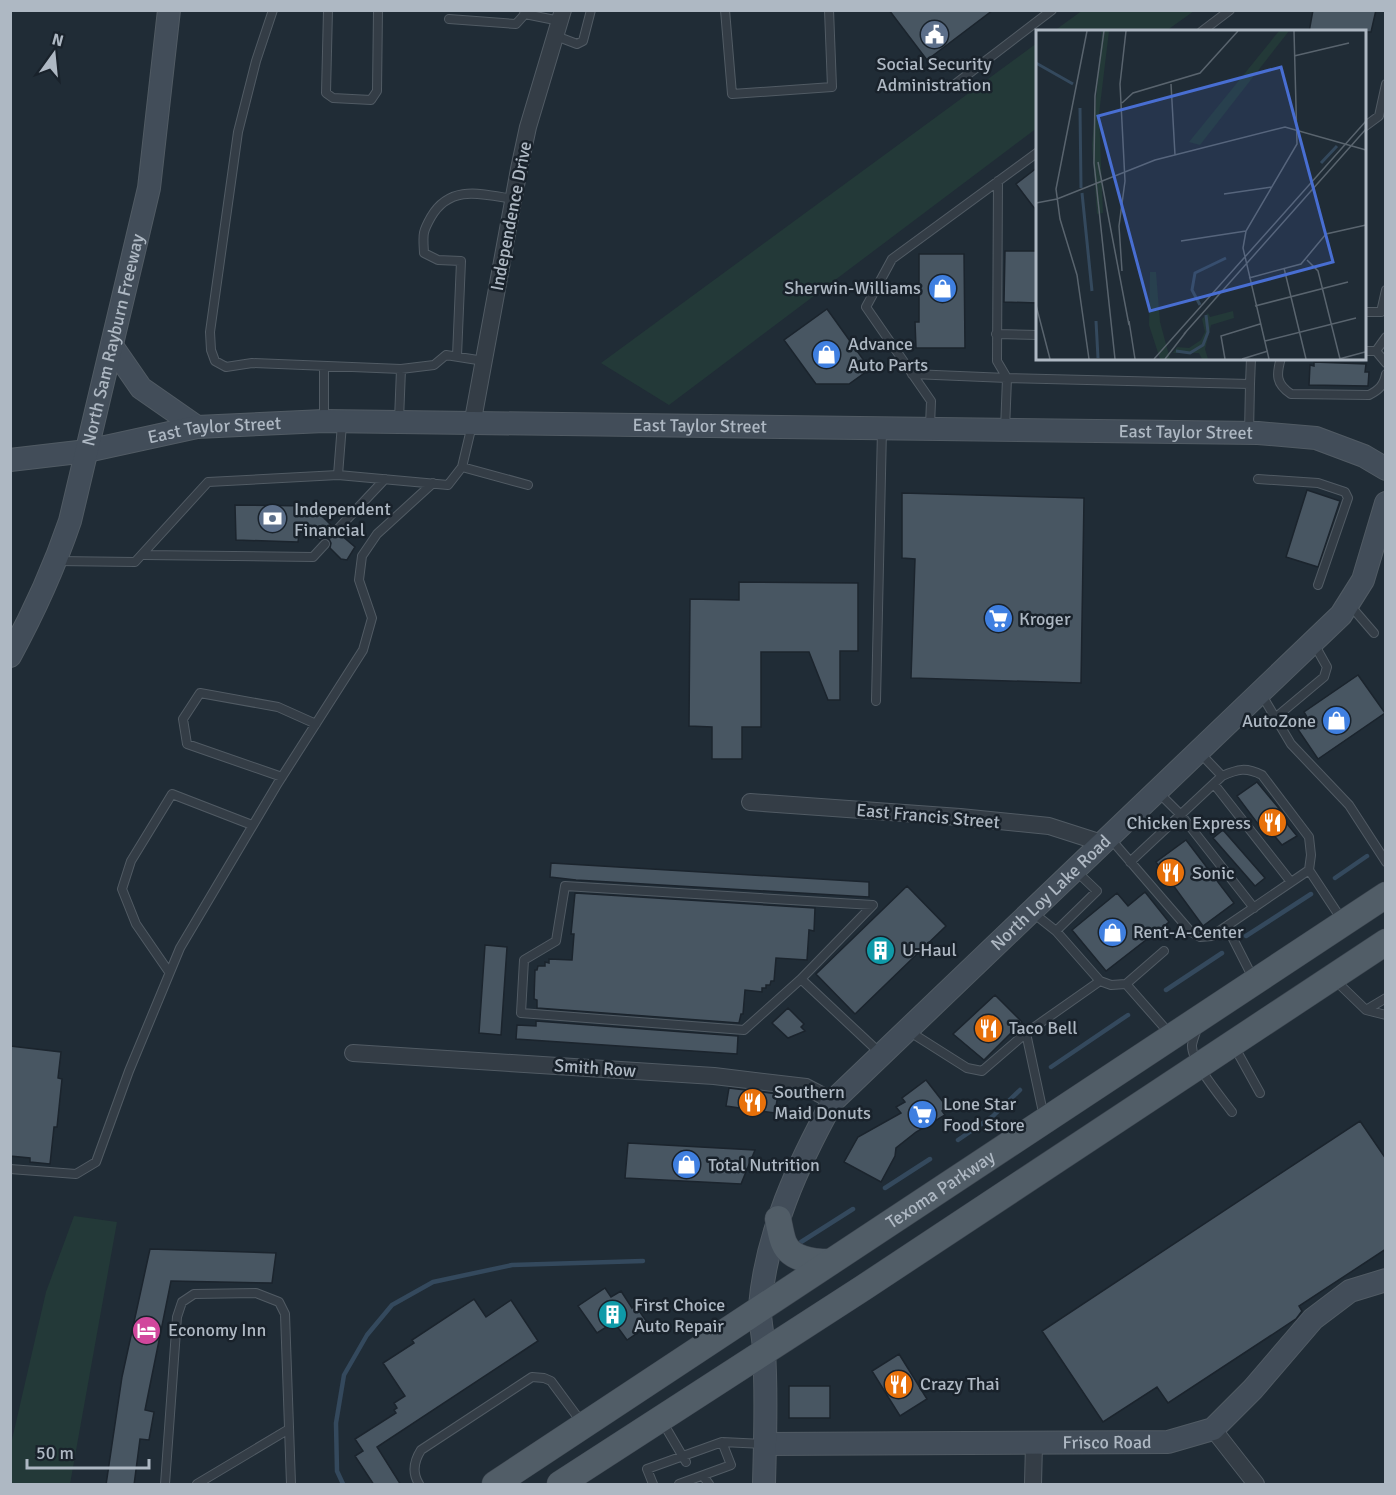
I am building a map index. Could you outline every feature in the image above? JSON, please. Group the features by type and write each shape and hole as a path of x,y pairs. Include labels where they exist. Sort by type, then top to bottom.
{"main road":[{"name":"North Sam Rayburn Freeway","path":"10,656 32,617 70,521 149,188 169,10"},
{"path":"112,346 141,388 197,427"},
{"name":"East Taylor Street","path":"10,460 87,451 197,427 333,422 1249,433 1316,438 1364,456 1386,469"},
{"name":"North Loy Lake Road","path":"764,1485 764,1351 760,1308 768,1263 778,1219 813,1135 833,1101 1341,615 1363,580 1386,502"},
{"name":"Texoma Parkway","path":"495,1485 1386,895"},
{"path":"560,1485 1386,942"},
{"path":"778,1219 783,1242 788,1249 805,1259 830,1262"},
{"name":"Frisco Road","path":"765,1444 1168,1442 1213,1429 1253,1389 1313,1319 1350,1291 1386,1280"}],"street":[{"name":"Independence Drive","path":"472,424 528,127 560,23"},
{"name":"East Francis Street","path":"750,802 960,817 1049,826 1105,840"},
{"name":"Smith Row","path":"353,1053 714,1076 806,1087 833,1101"},
{"path":"1213,1429 1253,1478 1256,1485"},
{"path":"1033,1485 1034,1443"}],"lane":[{"path":"273,10 256,61 238,132 210,332 211,350 215,361 226,367 252,363 401,369 434,365 446,355 484,361"},
{"path":"328,10 327,93 333,98 371,100 377,91 378,10"},
{"path":"449,19 516,24 524,12 560,23 577,44 584,41 591,10"},
{"path":"725,10 732,94 832,87 829,10"},
{"path":"954,85 1052,10"},
{"path":"1204,30 1230,10"},
{"path":"1366,125 1379,116 1386,84"},
{"path":"930,429 931,402 866,307 892,259 1036,153"},
{"path":"998,181 996,333 997,361 1007,378 1005,430"},
{"path":"457,356 461,261 438,260 424,253 422,233 435,210 451,196 473,193 513,199"},
{"path":"1366,312 1383,316 1386,290"},
{"path":"996,333 1036,335"},
{"path":"1376,351 1386,337"},
{"path":"1366,351 1376,351"},
{"path":"1376,351 1386,363"},
{"path":"1249,433 1251,360"},
{"path":"1280,360 1278,378 1281,388 1290,394 1369,395 1378,391 1386,374"},
{"path":"324,366 338,475"},
{"path":"399,423 401,369"},
{"path":"912,374 1250,384"},
{"path":"56,561 135,562 144,555 208,483 338,475 448,485 462,467 472,424"},
{"path":"876,701 882,429"},
{"path":"462,467 528,484"},
{"path":"336,531 385,479"},
{"path":"1258,479 1318,483 1345,492 1348,498 1318,585"},
{"path":"10,1169 76,1174 96,1162 129,1071 180,948 252,825 363,650 372,618 359,580 362,556 377,534 433,483"},
{"path":"144,555 313,557 325,544"},
{"path":"1349,603 1374,633"},
{"path":"1275,718 1324,677 1327,667 1313,642"},
{"path":"1260,692 1291,744 1349,805 1386,862"},
{"path":"282,777 187,744 183,718 200,693 278,707 316,724"},
{"path":"1198,751 1222,776"},
{"path":"1105,840 1130,862 1191,932 1200,937 1212,936 1227,927 1308,870 1311,855 1309,837 1262,775 1252,770 1239,768 1222,776 1130,862"},
{"path":"1214,784 1291,882"},
{"path":"1157,790 1181,815 1254,908"},
{"path":"169,972 136,924 122,889 131,861 172,794 252,825"},
{"path":"1056,931 1096,891 1074,870"},
{"path":"1308,870 1344,923"},
{"path":"565,886 873,905 801,979 744,1030 521,1013 524,960 556,941 565,886"},
{"path":"1031,911 1056,931 1100,981 1111,985 1126,984 1164,951"},
{"path":"1227,927 1254,981"},
{"path":"1332,977 1366,1010 1386,1015"},
{"path":"801,979 881,1054"},
{"path":"907,1030 967,1068 982,1071 1026,1033 1100,981"},
{"path":"1126,984 1172,1036"},
{"path":"1366,1010 1386,998"},
{"path":"1201,1017 1192,1044 1193,1052 1232,1112"},
{"path":"1026,1033 1045,1120"},
{"path":"1233,1044 1260,1092"},
{"path":"165,1485 177,1317 182,1302 194,1294 256,1293 279,1302 285,1314 291,1485"},
{"path":"419,1485 414,1469 416,1457 421,1449 532,1377 551,1381 584,1425"},
{"path":"661,1419 685,1459"},
{"path":"197,1485 289,1429"},
{"path":"653,1485 647,1469 685,1459 722,1442 765,1444"},
{"path":"677,1484 731,1465 722,1442"},
{"path":"703,1476 709,1485"}],"green space":[{"path":"1083,10 1194,10 1167,30 1055,30"},
{"path":"1036,44 1036,129 669,405 601,363"},
{"path":"74,1216 117,1222 70,1484 11,1484 11,1444 46,1292"}],"building":[{"name":"Social Security Administration","path":"889,10 993,10 927,60"},
{"path":"1313,10 1376,10 1371,32 1366,32 1366,30 1309,30"},
{"path":"1036,169 1036,210 1016,184"},
{"path":"1005,251 1036,251 1036,303 1004,302"},
{"name":"Sherwin-Williams","path":"919,254 964,254 965,348 916,348 915,322 919,322"},
{"name":"Advance Auto Parts","path":"827,309 870,369 849,384 816,384 784,340"},
{"path":"1314,362 1366,364 1365,372 1369,372 1368,386 1309,385 1310,365 1314,366"},
{"path":"1307,490 1340,501 1318,567 1286,557"},
{"name":"Kroger","path":"902,493 1084,498 1081,683 911,678 915,559 902,558"},
{"name":"Independent Financial","path":"235,505 312,506 332,526 331,535 335,537 341,535 355,547 347,560 341,559 330,548 329,539 320,540 300,525 298,542 236,540"},
{"path":"739,582 858,583 858,651 840,651 840,700 828,700 809,652 761,652 761,727 742,727 742,759 712,759 712,727 689,726 690,599 739,600"},
{"name":"AutoZone","path":"1358,675 1385,713 1318,759 1295,725 1307,717 1304,712"},
{"name":"Chicken Express","path":"1257,782 1282,812 1279,814 1297,836 1282,845 1272,833 1267,836 1237,796"},
{"path":"1223,830 1265,878 1255,886 1213,838"},
{"name":"Sonic","path":"1186,840 1234,903 1203,926 1156,862"},
{"path":"551,863 869,882 869,897 576,880 550,877"},
{"name":"U-Haul","path":"907,886 946,926 855,1014 816,974"},
{"name":"Rent-A-Center","path":"1145,892 1169,922 1106,971 1072,930 1117,893 1128,906"},
{"path":"575,893 815,908 814,931 809,930 807,960 776,958 774,981 766,985 766,988 762,988 762,992 745,990 743,1014 741,1014 739,1023 537,1008 537,1000 534,999 535,970 538,966 545,966 545,962 549,963 549,959 572,960 574,934 571,934"},
{"path":"485,945 507,947 501,1035 479,1033"},
{"name":"Taco Bell","path":"995,995 1022,1022 984,1060 953,1034"},
{"path":"788,1008 804,1024 801,1027 805,1031 788,1038 772,1023"},
{"path":"536,1021 738,1036 737,1054 516,1039 517,1025 536,1026"},
{"path":"10,1046 61,1052 58,1078 62,1079 50,1164 30,1162 30,1158 10,1156"},
{"path":"926,1080 947,1107 942,1111 945,1115 916,1132 896,1148 895,1156 881,1182 844,1162 858,1137 901,1113 896,1107 905,1102 902,1098"},
{"path":"729,1088 778,1094 775,1113 726,1106"},
{"path":"1360,1121 1386,1159 1386,1249 1299,1306 1302,1311 1296,1319 1168,1403 1157,1387 1103,1422 1042,1331"},
{"path":"628,1143 755,1150 741,1184 625,1178"},
{"name":"Economy Inn","path":"150,1249 276,1253 272,1283 171,1281 145,1410 154,1412 149,1440 140,1439 134,1485 106,1485 122,1377"},
{"name":"First Choice Auto Repair","path":"605,1288 611,1297 621,1291 632,1308 635,1305 649,1325 627,1340 614,1322 597,1333 578,1306"},
{"path":"474,1299 486,1317 511,1300 538,1341 377,1447 401,1485 374,1485 355,1456 363,1451 355,1439 396,1413 394,1410 397,1408 394,1403 405,1396 383,1363 414,1343 412,1340"},
{"name":"Crazy Thai","path":"899,1354 927,1399 900,1416 872,1371"},
{"path":"789,1386 830,1386 830,1418 789,1418"}],"waterway":[{"path":"1335,878 1367,856"},
{"path":"1246,936 1311,894"},
{"path":"1166,990 1222,953"},
{"path":"1051,1067 1128,1015"},
{"path":"958,1140 993,1116 1020,1090"},
{"path":"885,1188 930,1159"},
{"path":"801,1242 853,1209"},
{"path":"343,1484 337,1471 336,1423 344,1375 367,1335 392,1305 433,1282 512,1265 643,1261"}],"place":[{"name":"Social Security Administration","path":"934,35"},
{"name":"Sherwin-Williams","path":"942,288"},
{"name":"Advance Auto Parts","path":"827,354"},
{"name":"Independent Financial","path":"273,519"},
{"name":"Kroger","path":"998,619"},
{"name":"AutoZone","path":"1337,721"},
{"name":"Chicken Express","path":"1272,823"},
{"name":"Sonic","path":"1171,873"},
{"name":"Rent-A-Center","path":"1112,932"},
{"name":"U-Haul","path":"881,950"},
{"name":"Taco Bell","path":"988,1028"},
{"name":"Southern Maid Donuts","path":"753,1102"},
{"name":"Lone Star Food Store","path":"922,1114"},
{"name":"Total Nutrition","path":"687,1165"},
{"name":"First Choice Auto Repair","path":"613,1315"},
{"name":"Economy Inn","path":"147,1330"},
{"name":"Crazy Thai","path":"899,1384"}]}
